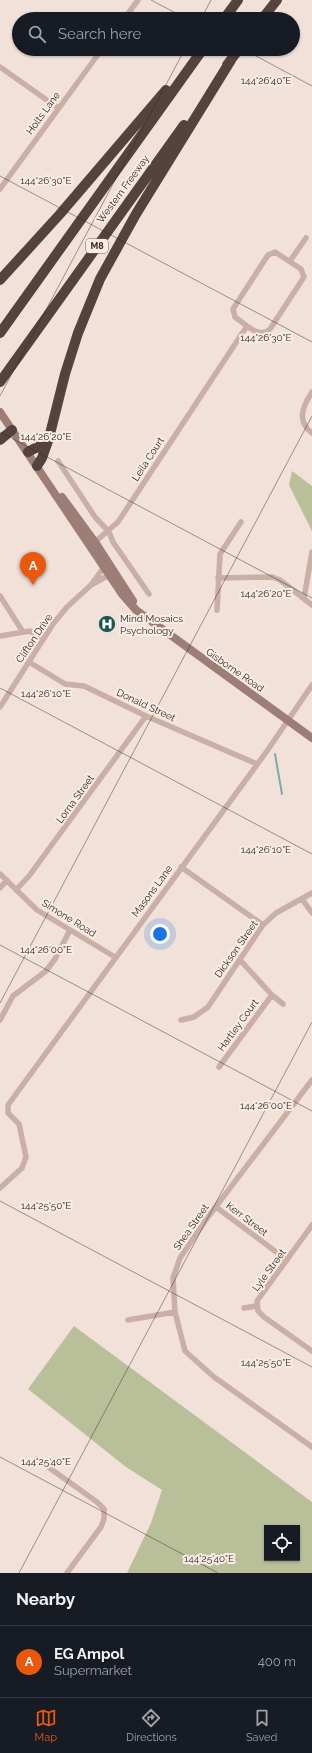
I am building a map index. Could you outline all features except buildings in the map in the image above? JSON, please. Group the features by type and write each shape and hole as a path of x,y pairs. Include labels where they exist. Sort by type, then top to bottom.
{"highway":[{"path":"230,12 238,0"},
{"path":"267,12 276,0"},
{"path":"0,280 112,154 193,56"},
{"name":"Western Freeway","path":"0,332 198,56"},
{"name":"Western Freeway","path":"0,382 234,56"},
{"path":"37,466 42,458 52,427 75,341 100,279 136,214 231,60"},
{"path":"28,452 41,445 52,427"},
{"path":"0,440 12,430"}],"main road":[{"name":"Gisborne Road","path":"0,412 50,485 70,506 112,573 146,620 312,738"}],"street":[{"path":"129,12 138,0"},
{"name":"Holts Lane","path":"0,189 97,56"},
{"path":"0,67 58,108"},
{"path":"290,261 306,238"},
{"path":"278,253 290,261 303,270 304,278 267,332 259,333 234,316 233,311 235,305 269,254 278,253"},
{"name":"Leila Court","path":"93,544 109,532 118,522 247,326"},
{"path":"312,392 303,406 302,417 306,428 312,433"},
{"path":"58,461 95,517 109,532 113,542 149,594"},
{"path":"217,610 220,554 242,522"},
{"path":"304,598 312,552"},
{"path":"91,585 107,565"},
{"path":"91,585 112,573"},
{"path":"218,578 272,578 280,580 312,604"},
{"name":"Clifton Drive","path":"0,707 43,639 67,607 91,585"},
{"path":"0,596 24,632"},
{"path":"0,636 30,631 43,639"},
{"name":"Donald Street","path":"29,662 65,684 84,686 146,716 257,764"},
{"name":"Masons Lane","path":"0,1188 22,1168 26,1157 19,1124 10,1116 7,1109 12,1099 180,867 257,764 312,685"},
{"name":"Lorna Street","path":"16,890 29,876 146,716"},
{"path":"180,867 263,925"},
{"name":"Simone Road","path":"0,874 37,910 114,958"},
{"path":"0,888 7,880"},
{"name":"Dickson Street","path":"181,1020 194,1017 208,1007 263,925 276,913 312,893"},
{"path":"302,899 312,913"},
{"path":"0,1020 13,996 46,971 55,959 70,930"},
{"name":"Hartley Court","path":"240,960 272,995 283,1004"},
{"name":"Hartley Court","path":"219,1067 272,995"},
{"name":"Shea Street","path":"312,1080 216,1207 180,1258 173,1278 175,1312 185,1351 214,1377 312,1447"},
{"name":"Kerr Street","path":"216,1207 287,1260"},
{"name":"Lyle Street","path":"312,1225 257,1301 258,1311 312,1351"},
{"path":"244,1308 257,1306"},
{"path":"128,1320 175,1312"},
{"path":"37,1459 97,1502 104,1509 104,1519 101,1527 67,1573"}],"green space":[{"path":"292,471 312,486 312,531 289,485"},
{"path":"74,1326 312,1502 312,1573 127,1573 151,1523 162,1490 126,1467 28,1389"}],"waterway":[{"path":"275,754 282,794"}],"place":[{"name":"EG Ampol","path":"33,585"},
{"name":"Mind Mosaics Psychology","path":"107,624"}]}
